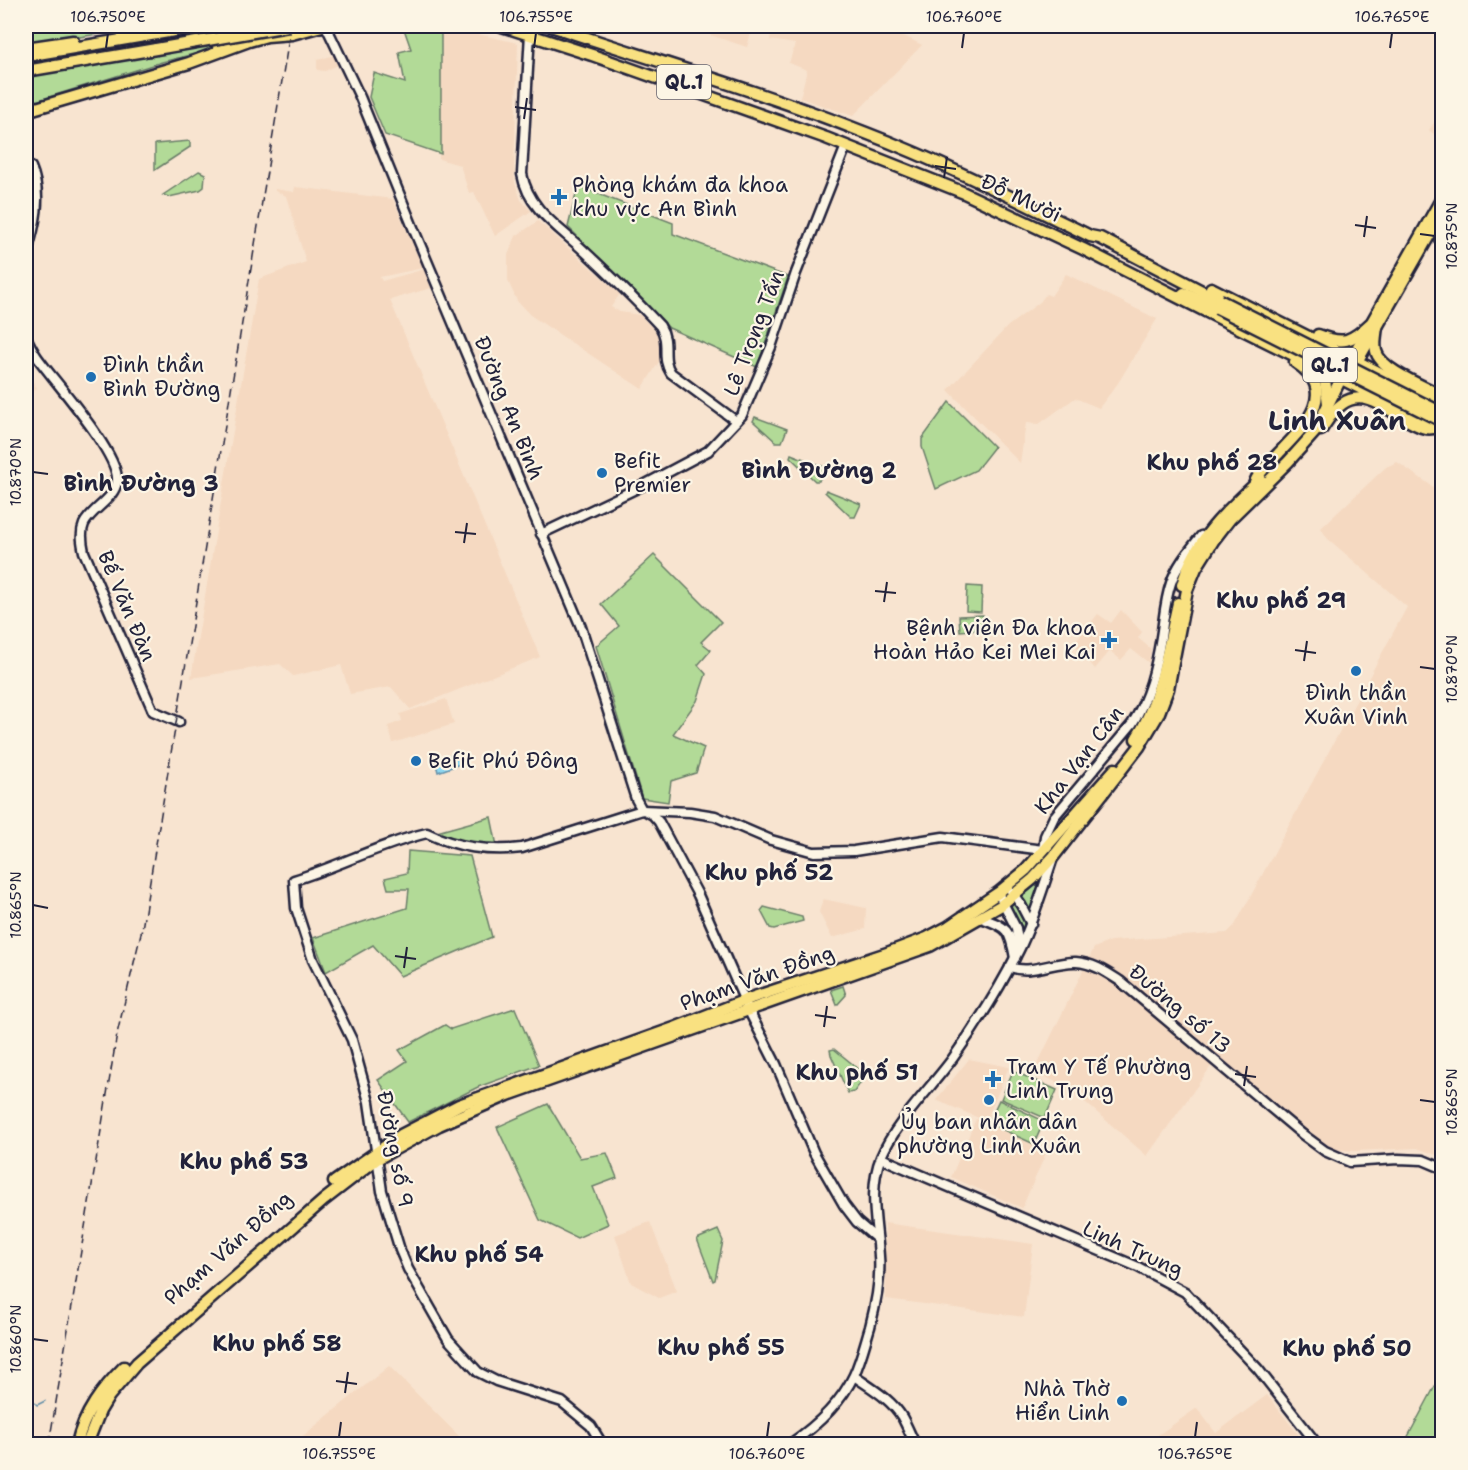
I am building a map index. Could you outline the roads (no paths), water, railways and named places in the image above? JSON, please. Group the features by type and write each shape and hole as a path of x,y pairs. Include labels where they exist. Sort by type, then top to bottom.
{"highway":[{"path":"155,39 168,26"},
{"path":"26,69 204,26"},
{"path":"219,26 223,49"},
{"path":"223,49 232,26"},
{"path":"247,41 248,26"},
{"path":"26,56 254,26"},
{"path":"262,26 262,38"},
{"path":"26,48 155,39 288,26"},
{"path":"26,111 189,63 247,41 324,26"},
{"name":"QL.1","path":"502,26 531,31"},
{"name":"Đỗ Mười","path":"519,26 847,142 965,187 1134,269 1227,322 1324,371 1441,426"},
{"name":"Đỗ Mười","path":"551,26 853,125"},
{"name":"Đỗ Mười","path":"572,26 853,125 1090,236 1100,238 1163,271 1218,304"},
{"path":"26,106 207,55"},
{"path":"847,142 853,125"},
{"name":"Đỗ Mười","path":"847,142 962,192 1122,269 1165,287 1218,304"},
{"name":"QL.1","path":"1122,269 1134,269"},
{"name":"Đỗ Mười","path":"1163,271 1179,273 1237,300 1443,404"},
{"path":"1237,300 1254,303 1314,333 1337,341 1350,340 1374,326 1375,348 1381,360 1394,370 1443,396"},
{"name":"QL.1","path":"1218,304 1443,413"},
{"name":"QL.1","path":"1218,304 1441,426"},
{"path":"1227,322 1237,334 1296,362 1311,374 1317,390 1316,406 1310,418 1262,471 1256,479 1257,488 1269,487 1296,459 1337,408 1350,399 1372,401 1425,429 1441,426"},
{"path":"1365,341 1377,370 1366,390 1328,404 1324,371 1336,350 1365,341"},
{"name":"Phạm Văn Đồng","path":"747,1005 927,938 1033,879 1124,767 1152,727 1168,689 1192,577 1204,554 1222,528 1319,422 1328,404 1342,393 1344,381 1355,360"},
{"name":"Phạm Văn Đồng","path":"87,1444 104,1403 137,1363 401,1135 459,1105 687,1024 906,956 930,946 1003,904 1006,892 1119,764 1138,736 1160,687 1185,576 1210,529 1257,488"},
{"name":"Phạm Văn Đồng","path":"77,1444 85,1419 100,1392 140,1351 339,1179 377,1155"}],"main road":[{"path":"1374,326 1443,197"},
{"path":"1355,360 1443,214"}],"street":[{"name":"Đường An Bình","path":"324,26 360,97 581,627 636,799 642,810"},
{"path":"531,31 522,174 529,196 541,212 660,326 667,343 666,366 671,373 736,421"},
{"name":"Lê Trọng Tấn","path":"541,534 642,486 708,451 742,415 771,347 796,273 847,142"},
{"path":"26,165 31,167 36,180 36,222 26,255"},
{"name":"Bế Văn Đàn","path":"26,337 38,359 84,417 112,460 118,479 114,489 84,524 82,541 84,552 154,711 175,720"},
{"path":"642,810 690,812 715,816 771,840 814,852 854,851 943,837 1042,850"},
{"path":"642,810 653,815 659,822 698,895 818,1160 844,1205 857,1222 876,1239"},
{"name":"Đường số 9","path":"602,1444 591,1426 562,1402 496,1382 478,1372 448,1339 408,1269 382,1191 369,1102 352,1040 313,960 296,908 294,880 317,873 397,840 427,833 439,839 469,846 505,850 522,848 642,810"},
{"path":"790,1444 826,1414 854,1376 876,1306 880,1272 876,1239 875,1194 881,1158 899,1128 983,1016 1019,950 1054,856"},
{"path":"1006,892 1030,924"},
{"path":"1003,904 1016,928 1019,950"},
{"path":"981,918 997,923 1010,934 1012,962"},
{"name":"Đường số 13","path":"1012,962 1023,970 1075,962 1104,970 1302,1134 1326,1151 1350,1162 1424,1160 1443,1168"},
{"name":"Linh Trung","path":"881,1158 1138,1267 1185,1292 1258,1369 1317,1444"},
{"path":"854,1376 886,1398 895,1408 915,1444"}],"water":[{"path":"460,752 463,763 438,772 435,760"}],"waterway":[{"path":"26,1394 37,1405 45,1401"}],"railway":[{"path":"49,1444 117,1034 142,929 291,26"}],"place":[{"name":"Phòng khám đa khoa khu vực An Bình","path":"559,197"},
{"name":"Đình thần Bình Đường","path":"91,377"},
{"name":"Befit Premier","path":"602,473"},
{"name":"Bệnh viện Đa khoa Hoàn Hảo Kei Mei Kai","path":"1109,640"},
{"name":"Đình thần Xuân Vinh","path":"1356,671"},
{"name":"Befit Phú Đông","path":"416,761"},
{"name":"Trạm Y Tế Phường Linh Trung","path":"993,1079"},
{"name":"Ủy ban nhân dân phường Linh Xuân","path":"989,1100"},
{"name":"Nhà Thờ Hiển Linh","path":"1122,1401"}],"district":[{"name":"Linh Xuân","path":"1337,421"},
{"name":"Khu phố 28","path":"1212,462"},
{"name":"Bình Đường 2","path":"819,470"},
{"name":"Bình Đường 3","path":"141,483"},
{"name":"Khu phố 29","path":"1281,600"},
{"name":"Khu phố 52","path":"769,872"},
{"name":"Khu phố 51","path":"857,1072"},
{"name":"Khu phố 53","path":"244,1161"},
{"name":"Khu phố 54","path":"479,1254"},
{"name":"Khu phố 58","path":"277,1343"},
{"name":"Khu phố 55","path":"721,1347"},
{"name":"Khu phố 50","path":"1347,1348"}]}
